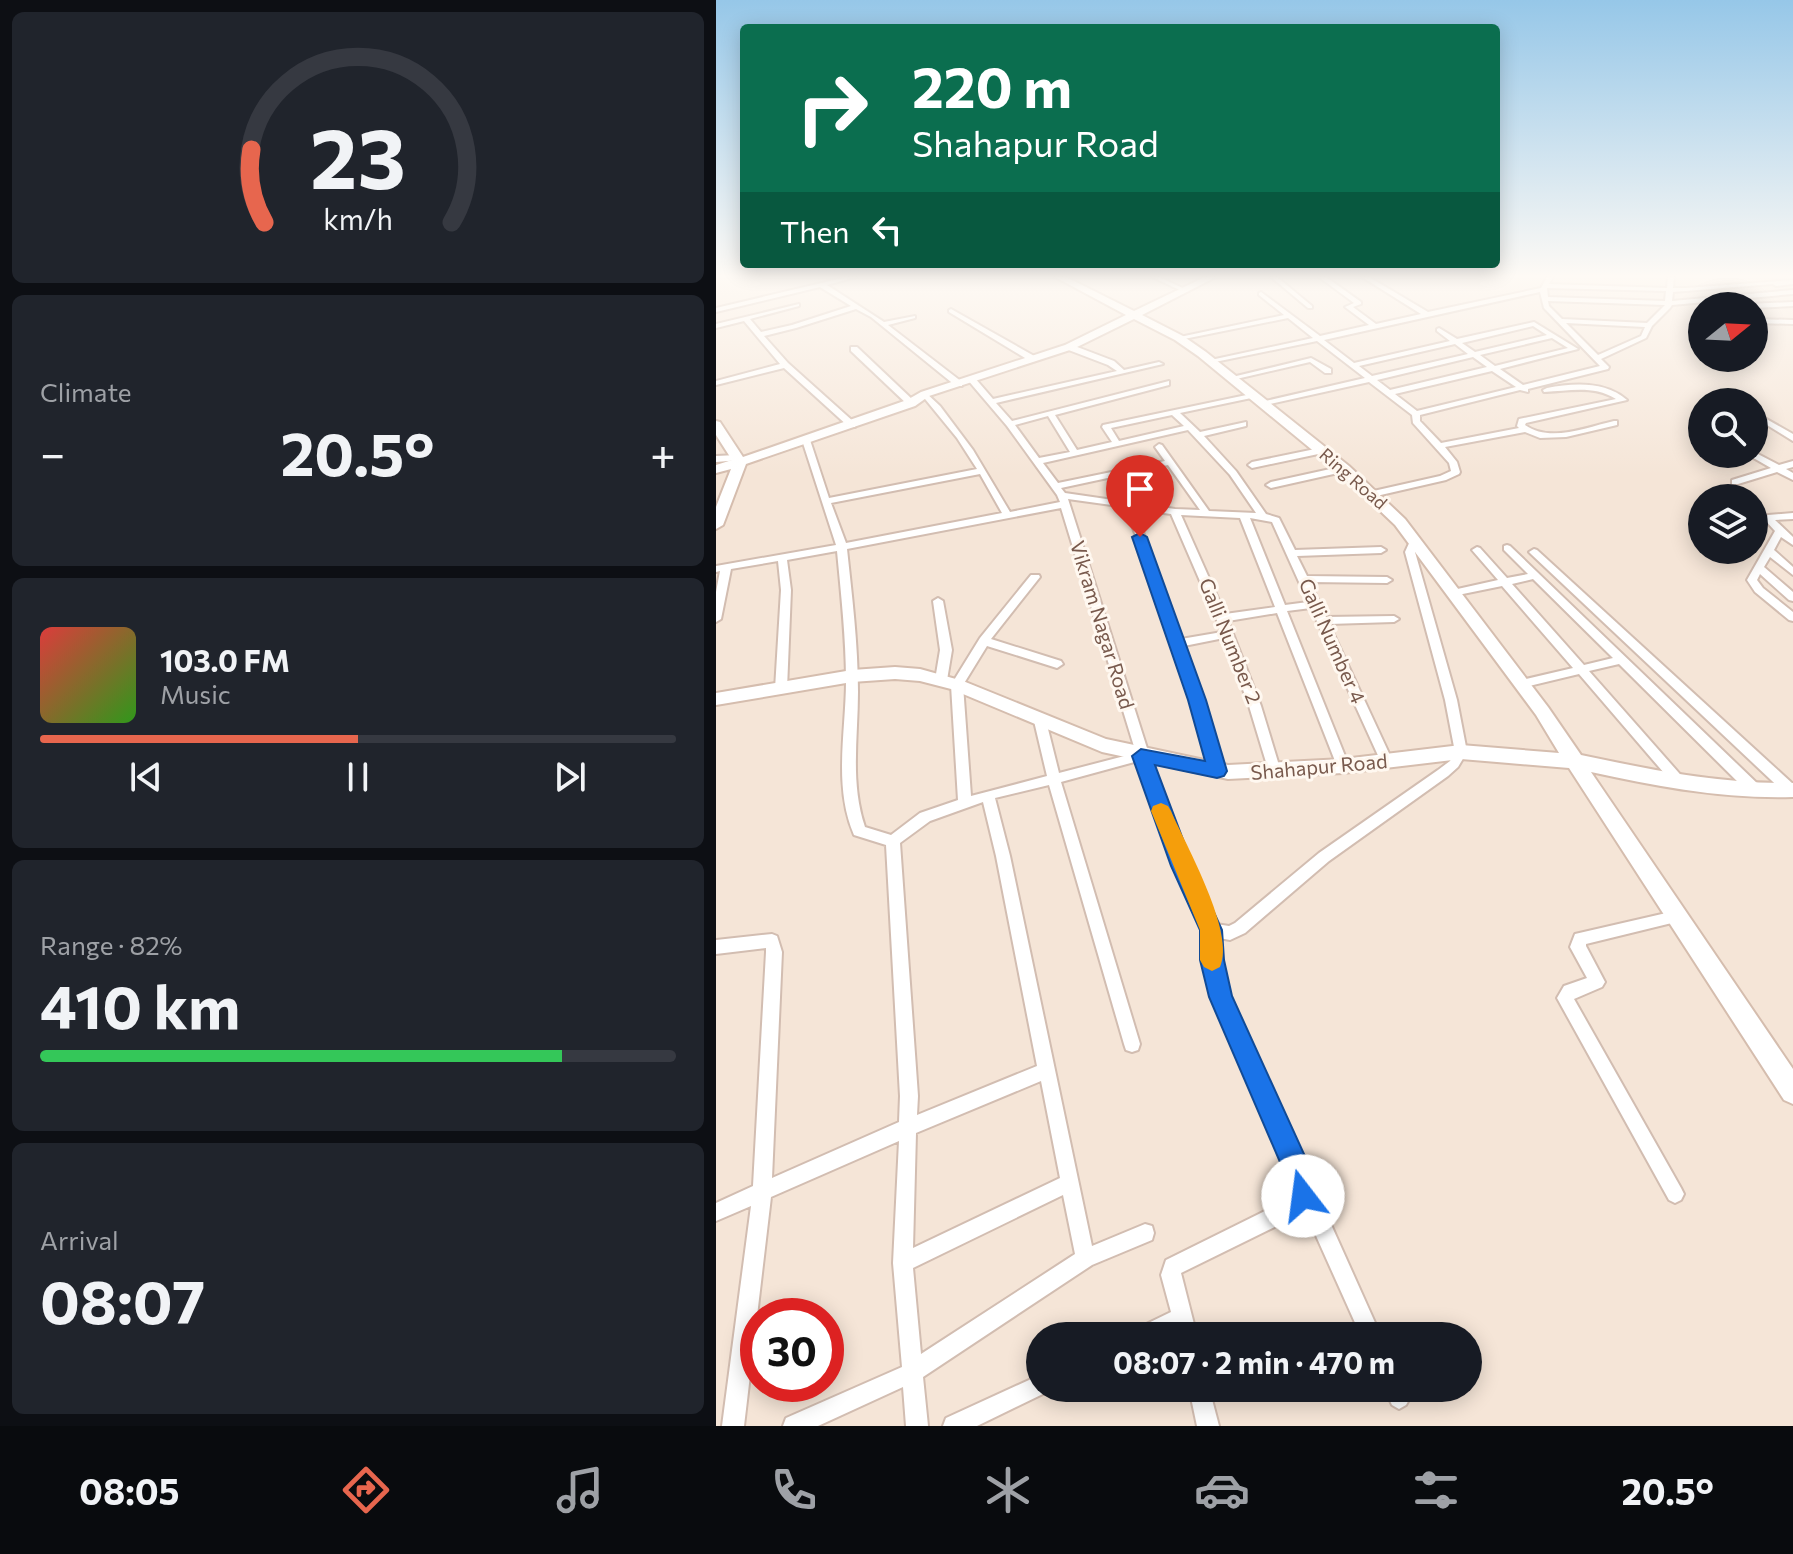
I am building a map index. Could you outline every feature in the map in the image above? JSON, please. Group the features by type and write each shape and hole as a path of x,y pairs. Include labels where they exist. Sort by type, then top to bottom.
{"main road":[{"path":"716,469 852,425 911,403 925,394 1076,344"},
{"name":"Ring Road","path":"1186,344 1344,469 1400,522 1521,684 1793,1091"},
{"path":"716,425 738,460"},
{"path":"716,525 738,460"},
{"name":"Shahapur Road","path":"716,699 852,676 895,673 949,683 1102,745 1217,771 1275,772 1461,752 1574,761 1681,784 1792,791"}],"street":[{"path":"766,344 785,365 852,425"},
{"name":"Vikram Nagar Road","path":"911,344 992,402 1061,495 1141,756 1182,866 1211,930 1212,960 1221,997 1365,1322"},
{"path":"1007,344 1033,359"},
{"path":"1210,361 1297,344"},
{"path":"1326,344 1416,414"},
{"path":"1353,365 1449,344"},
{"path":"1458,344 1534,392 1566,387 1605,390 1623,400 1525,420 1520,423 1524,430"},
{"path":"1117,444 1106,427 1174,412 1371,380 1522,344"},
{"path":"1388,393 1574,349 1565,344"},
{"path":"1416,414 1605,367 1582,344"},
{"path":"1598,358 1637,344"},
{"path":"1069,347 1111,363 1122,372"},
{"path":"854,349 911,403"},
{"path":"1232,378 1311,360 1328,371"},
{"path":"992,402 1159,364"},
{"path":"716,383 785,365"},
{"path":"1010,424 1166,383"},
{"path":"925,394 950,422 993,484 1007,514"},
{"path":"1174,412 1201,434 1234,470 1263,516"},
{"path":"1050,413 1075,453"},
{"path":"1372,494 1452,475 1456,469 1416,421 1416,414"},
{"path":"1439,446 1524,430 1542,436 1614,423"},
{"path":"1768,423 1793,438"},
{"path":"1201,434 1243,424"},
{"path":"1038,461 1190,427"},
{"path":"806,440 842,547 852,676 850,770 854,819 859,831 893,841"},
{"path":"1159,447 1207,514"},
{"path":"1252,465 1320,451"},
{"path":"716,459 738,460"},
{"path":"716,619 721,568 1007,514 1170,462"},
{"path":"1768,463 1793,477"},
{"path":"1735,482 1793,464"},
{"path":"1271,485 1344,469"},
{"path":"826,501 982,471"},
{"path":"1061,495 1175,512 1263,516"},
{"path":"1129,504 1178,643 1217,771"},
{"name":"Galli Number 2","path":"1175,512 1229,634 1261,719 1275,772"},
{"path":"1244,515 1343,766"},
{"name":"Galli Number 4","path":"1263,516 1276,520 1387,762"},
{"path":"1793,516 1768,518 1793,542"},
{"path":"1780,531 1752,580 1759,590 1793,618"},
{"path":"1211,930 1230,933 1240,928 1324,857 1443,773 1461,752 1451,700 1410,552 1414,541"},
{"path":"1507,548 1756,791"},
{"path":"1292,553 1381,550"},
{"path":"1477,550 1681,784"},
{"path":"1534,552 1792,791"},
{"path":"1770,552 1793,572"},
{"path":"781,689 786,590 782,557"},
{"path":"1759,568 1793,598"},
{"path":"1453,593 1533,576"},
{"path":"949,683 1035,577"},
{"path":"1303,579 1387,580"},
{"path":"938,601 965,802"},
{"path":"1222,618 1315,604"},
{"path":"1322,621 1394,619"},
{"path":"1178,643 1229,634"},
{"path":"984,641 1057,664"},
{"path":"1521,684 1620,660"},
{"path":"1040,721 1054,779 1132,1044"},
{"path":"893,841 925,817 965,802 1141,756"},
{"path":"988,795 1085,1258"},
{"path":"893,841 909,1127 903,1263 917,1426"},
{"path":"1675,917 1580,939 1578,947 1597,982 1570,991 1565,998 1675,1194"},
{"path":"716,947 772,941 774,952 762,1194 733,1426"},
{"path":"716,1212 1045,1071"},
{"path":"903,1263 1069,1183"},
{"path":"1184,1322 1171,1275 1173,1267 1297,1205 1303,1196 1303,1186"},
{"path":"794,1426 911,1373 1085,1258 1145,1233"},
{"path":"954,1426 1026,1392"},
{"path":"1202,1402 1208,1426"}],"shaded area":[{"path":"716,344 1688,344 1688,372 1768,372 1768,344 1793,344 1793,1426 716,1426"}],"slow traffic":[{"path":"1161,811 1211,930 1212,960"}],"route":[{"path":"1140,537 1197,700 1217,771 1141,756 1182,866 1211,930 1212,960 1221,997 1300,1176 1303,1196"}]}
